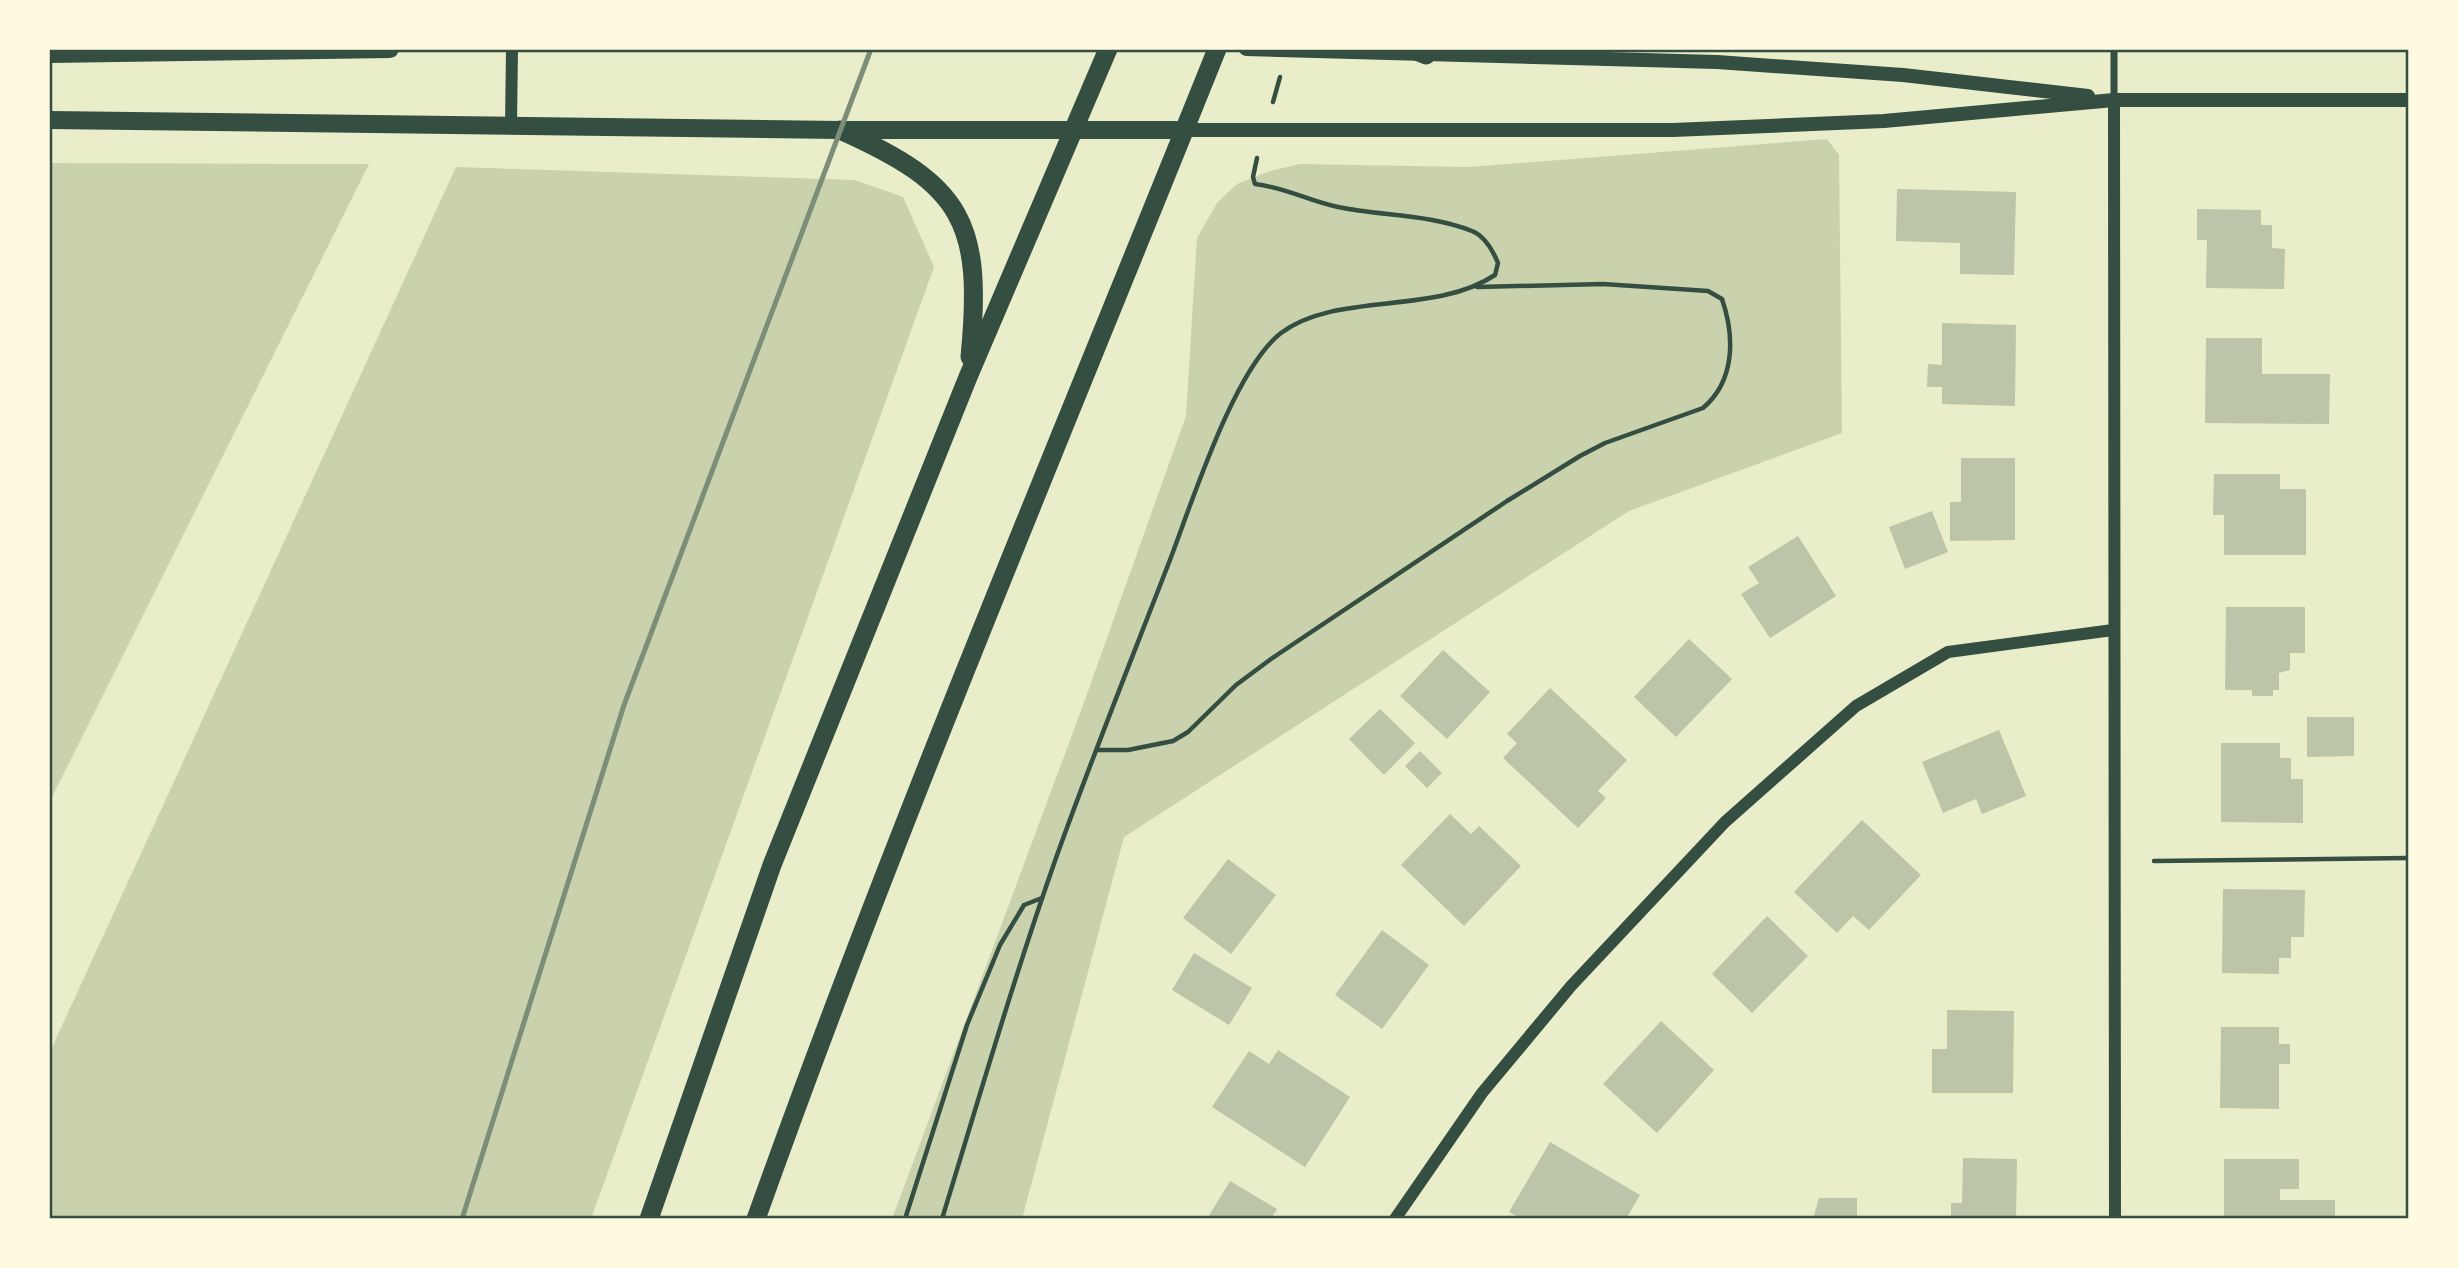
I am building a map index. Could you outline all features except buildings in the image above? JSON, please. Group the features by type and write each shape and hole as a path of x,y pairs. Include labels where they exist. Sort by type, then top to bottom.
{"highway":[{"path":"649,1219 772,865 968,377 1108,49"},
{"path":"756,1219 817,1049 919,786 1217,49"},
{"path":"840,130 910,166 942,192 967,231 972,258 973,303 968,377"}],"main road":[{"path":"49,54 390,49"},
{"path":"1246,49 1630,58 1799,67 1962,80 2114,100"},
{"path":"49,120 840,130 1642,130 1811,126 2114,100 2409,100"}],"street":[{"path":"511,125 512,49"},
{"path":"2114,49 2115,1219"},
{"path":"1395,1219 1482,1093 1571,986 1725,822 1856,706 1948,652 2113,630"}],"path":[{"path":"1255,184 1284,188 1337,207 1391,214 1474,231 1491,247 1498,263 1495,275 1477,287"},
{"path":"942,1219 1043,897 1097,750 1208,461 1242,383 1262,352 1281,333 1304,320 1330,313 1433,298 1477,287 1603,284 1708,291 1722,299 1728,316 1731,346 1724,382 1713,399 1703,408 1605,443 1507,501 1271,659 1180,736 1144,748 1097,750"},
{"path":"2154,861 2409,858"},
{"path":"905,1219 967,1025 995,957 1024,905 1043,897"}],"green space":[{"path":"1827,139 1839,155 1842,433 1629,511 1124,837 1022,1219 892,1219 1082,708 1186,416 1197,238 1217,203 1237,184 1270,171 1300,164 1469,167"},
{"path":"49,163 369,164 49,803"},
{"path":"456,167 855,180 903,197 934,267 591,1219 49,1219 49,1054"}],"railway":[{"path":"462,1219 624,705 871,49"}]}
